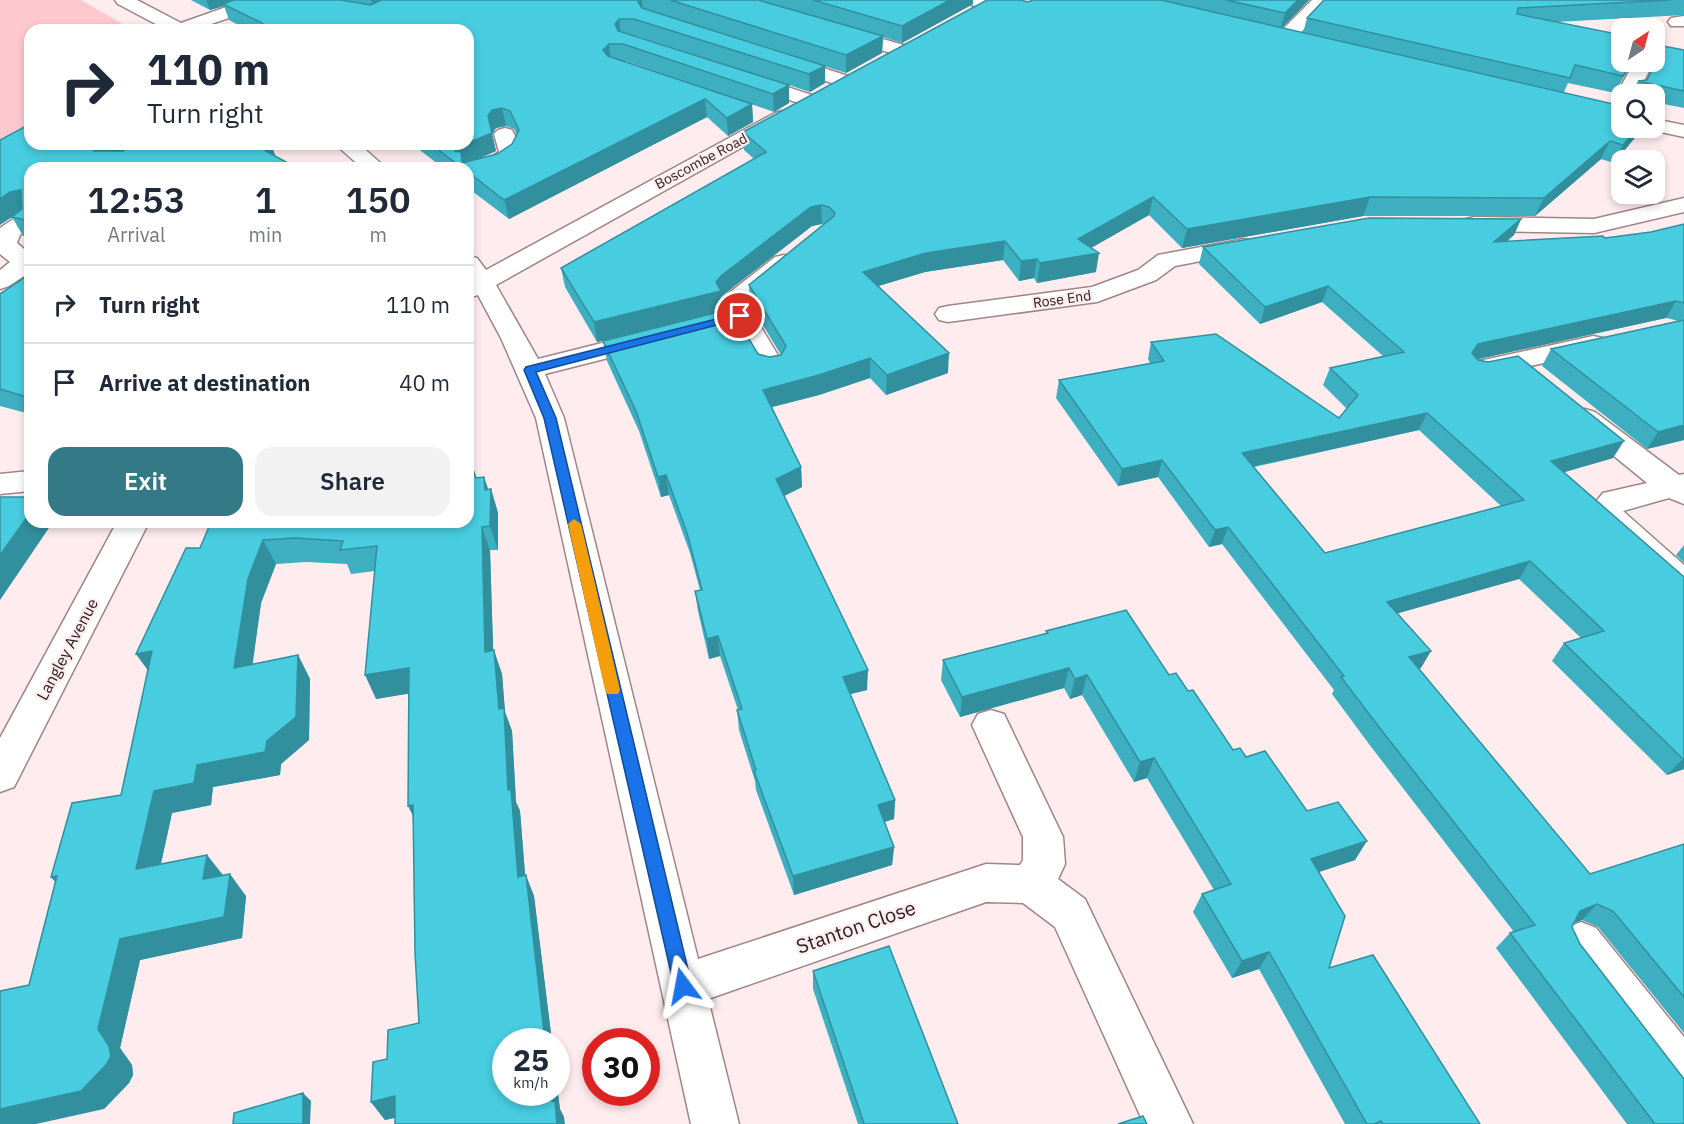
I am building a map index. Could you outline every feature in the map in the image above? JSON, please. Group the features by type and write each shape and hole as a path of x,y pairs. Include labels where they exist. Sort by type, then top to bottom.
{"street":[{"path":"124,0 169,24"},
{"path":"196,24 262,0"},
{"path":"1285,38 1322,0"},
{"path":"961,20 987,1"},
{"path":"820,26 904,51"},
{"path":"1263,33 1307,44"},
{"name":"Boscombe Road","path":"474,277 776,121 923,40"},
{"path":"771,57 847,82"},
{"path":"725,73 811,101"},
{"path":"753,113 776,121"},
{"path":"1665,127 1684,131"},
{"path":"474,171 498,163 509,154 510,148 505,134"},
{"path":"353,150 368,162"},
{"path":"1447,224 1594,226 1684,205"},
{"path":"0,214 24,218"},
{"path":"24,222 10,231 4,245 24,260"},
{"name":"Rose End","path":"948,314 1097,294 1147,275 1167,260 1267,242"},
{"path":"771,367 733,302 804,247"},
{"path":"0,281 24,266"},
{"path":"474,280 530,370 550,418 715,1124"},
{"path":"530,370 740,316"},
{"path":"1480,369 1619,338"},
{"path":"1514,360 1541,382"},
{"path":"1569,404 1651,471 1681,488"},
{"path":"0,484 24,482"},
{"path":"1681,488 1614,501 1606,509 1611,521 1684,584"},
{"name":"Langley Avenue","path":"0,776 131,528"},
{"path":"992,725 1044,837 1044,864 1031,884 1070,914 1169,1124"},
{"name":"Stanton Close","path":"683,986 986,883 1031,884"},
{"path":"1581,942 1684,1074"}],"shaded area":[{"path":"0,0 81,0 123,24 24,24 24,130 0,143"}],"building":[{"path":"234,0 341,0 371,5 381,0 639,0 642,8 825,66 809,74 634,19 619,19 615,24 618,31 789,85 773,94 623,44 609,44 603,50 608,56 752,104 727,118 705,99 504,200 474,177 474,162 466,162 497,154 512,144 519,130 510,111 502,108 492,110 488,116 492,133 474,140 474,24 263,24 223,4"},
{"path":"670,0 758,0 883,36 846,55"},
{"path":"813,0 950,0 902,26"},
{"path":"987,0 1028,2 1032,0 1161,0 1611,103 1611,138 1629,138 1623,145 1610,141 1544,198 1370,197 1187,229 1153,197 1078,239 1099,253 1040,263 1037,259 1021,261 1005,241 926,253 863,272 949,353 887,375 870,358 763,390 801,467 776,479 868,670 843,677 895,800 878,805 894,847 793,876 754,771 756,770 737,710 742,709 718,636 707,639 695,591 702,590 687,533 666,475 658,477 636,411 603,341 731,309 758,354 769,357 781,355 786,346 749,285 835,213 829,207 821,205 811,207 721,276 716,282 721,291 594,322 561,268 766,152 743,132"},
{"path":"1226,0 1298,0 1285,13"},
{"path":"1324,0 1670,0 1518,8 1517,14 1611,33 1611,72 1625,72 1623,76 1575,65 1570,78 1307,18"},
{"path":"1665,46 1684,50 1684,91 1665,87 1665,84 1638,81 1647,80 1651,72 1665,72"},
{"path":"24,127 24,150 264,150 286,162 24,162 24,220 12,217 22,209 21,190 10,192 0,199 0,140"},
{"path":"439,150 455,150 461,152 462,162 454,162"},
{"path":"1369,218 1521,219 1494,242 1603,236 1605,238 1651,232 1684,224 1684,303 1676,301 1478,344 1472,353 1478,360 1488,362 1518,356 1624,441 1551,461 1684,577 1684,758 1564,643 1604,631 1530,561 1387,602 1431,651 1409,657 1590,874 1684,844 1684,997 1613,911 1597,904 1580,911 1572,927 1580,944 1684,1079 1684,1123 1655,1124 1510,933 1535,925 1382,731 1341,677 1344,676 1228,527 1215,530 1162,460 1122,469 1059,380 1164,361 1151,342 1216,334 1339,418 1358,395 1330,368 1404,352 1328,286 1265,307 1203,247","holes":["1427,413 1524,500 1325,553 1242,453"]},
{"path":"24,278 24,396 0,389 0,294"},
{"path":"1684,320 1684,425 1658,432 1551,349"},
{"path":"474,472 476,478 484,477 485,490 491,489 490,526 482,527 485,652 494,650 499,709 504,708 508,790 511,789 518,877 526,875 544,1028 492,1028 492,1106 556,1106 557,1124 395,1124 395,1096 371,1102 373,1062 387,1059 388,1030 419,1023 415,953 413,805 408,806 409,668 365,675 377,546 340,550 343,541 295,538 263,540 248,579 234,668 298,655 296,717 267,741 265,752 197,765 194,783 154,791 136,869 207,855 203,879 230,874 224,917 120,939 98,1029 109,1046 111,1056 106,1065 81,1091 0,1109 0,991 29,985 57,876 51,877 72,803 121,795 152,651 136,654 186,548 200,548 208,528 474,528"},
{"path":"0,497 24,497 24,521 0,555"},
{"path":"1126,610 1169,675 1176,673 1188,691 1193,690 1233,750 1240,748 1246,757 1265,751 1307,811 1338,802 1367,841 1311,859 1345,916 1329,968 1373,955 1480,1124 1383,1124 1381,1121 1367,1124 1269,952 1242,961 1202,894 1231,884 1154,758 1140,762 1087,675 1075,679 1069,668 962,697 943,660"},
{"path":"889,946 958,1124 864,1124 813,971"},
{"path":"303,1093 303,1124 233,1124 234,1113"},
{"path":"1143,1116 1147,1124 1118,1124"}],"slow traffic":[{"path":"574,524 612,690"}],"route":[{"path":"683,986 550,418 530,370 740,316"}]}
